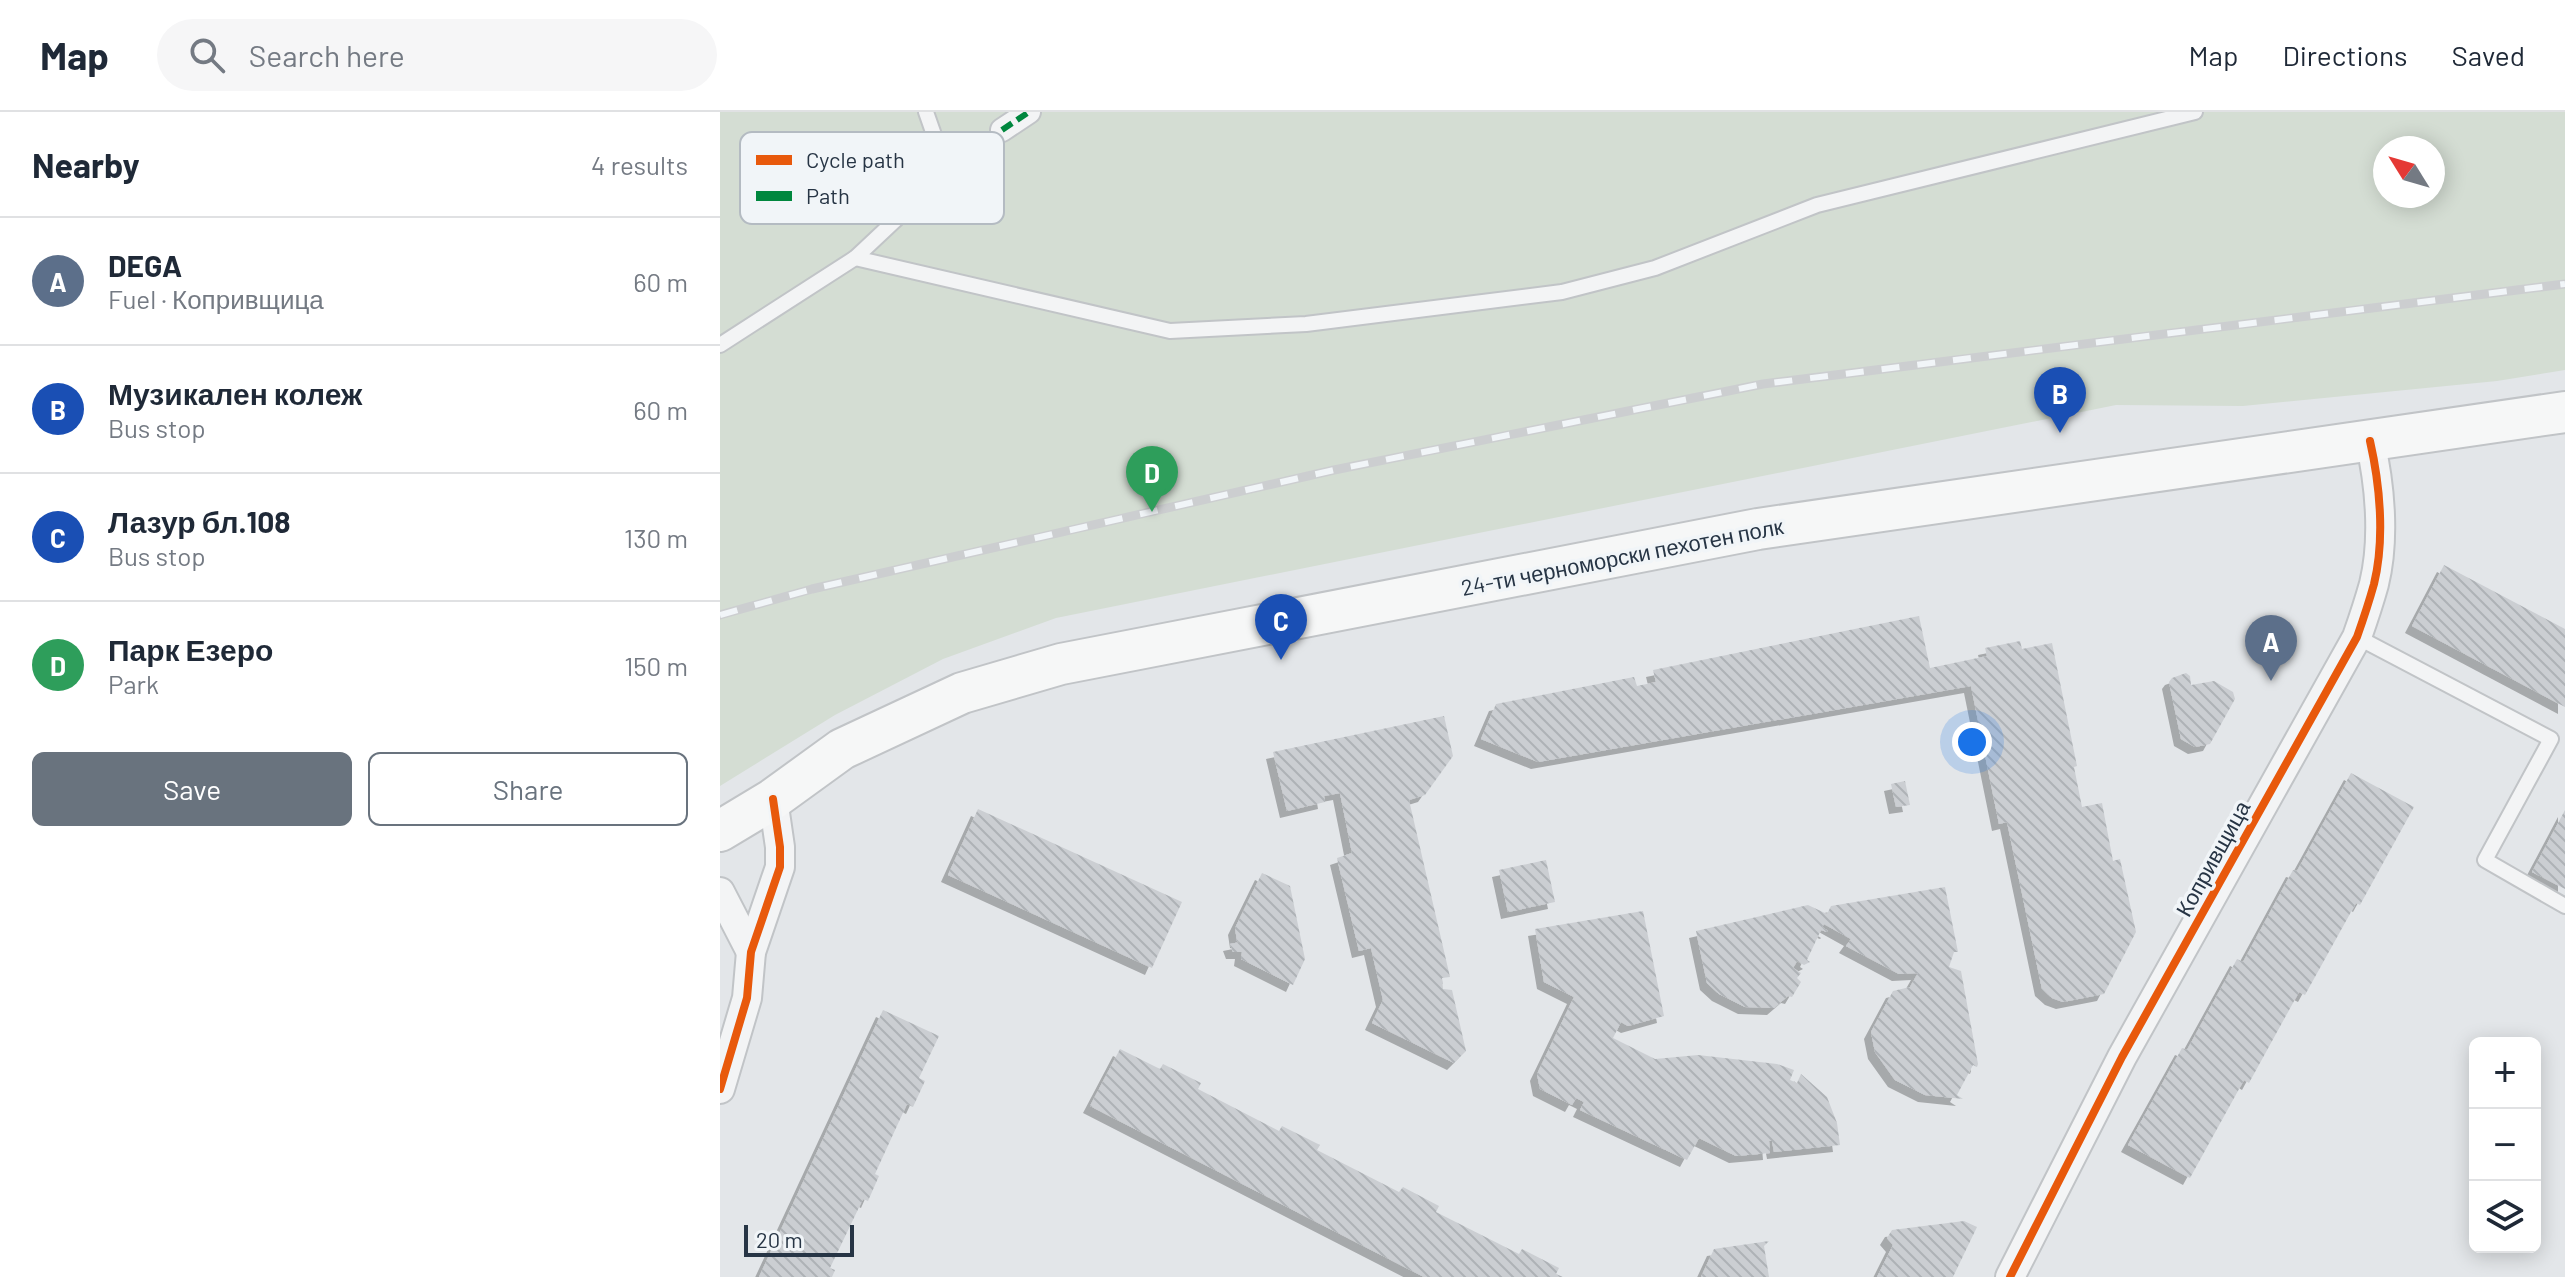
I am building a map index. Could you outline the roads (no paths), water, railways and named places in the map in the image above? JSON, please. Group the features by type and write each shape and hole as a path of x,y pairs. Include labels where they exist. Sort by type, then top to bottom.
{"main road":[{"name":"24-ти черноморски пехотен полк","path":"720,831 773,799 842,749 962,693 1061,664 1758,529 2565,412"}],"street":[{"path":"1002,130 1029,112"},
{"name":"Копривщица","path":"2010,1277 2122,1057 2357,637 2375,581 2380,525 2379,482 2370,441"},
{"path":"720,1089 747,998 751,952 780,867 773,799"},
{"path":"720,892 751,952"}],"lane":[{"path":"926,112 933,132"},
{"path":"855,258 1170,331 1306,324 1562,292 1655,268 1817,205 2195,112"},
{"path":"720,345 855,258 891,224"},
{"path":"2357,637 2551,739 2485,860 2565,906"}],"railway":[{"path":"720,615 812,589 1334,470 1763,384 2565,284"}],"place":[{"name":"Музикален колеж","path":"2060,433"},
{"name":"Парк Езеро","path":"1152,512"},
{"name":"Лазур бл.108","path":"1281,660"},
{"name":"DEGA","path":"2271,681"}]}
